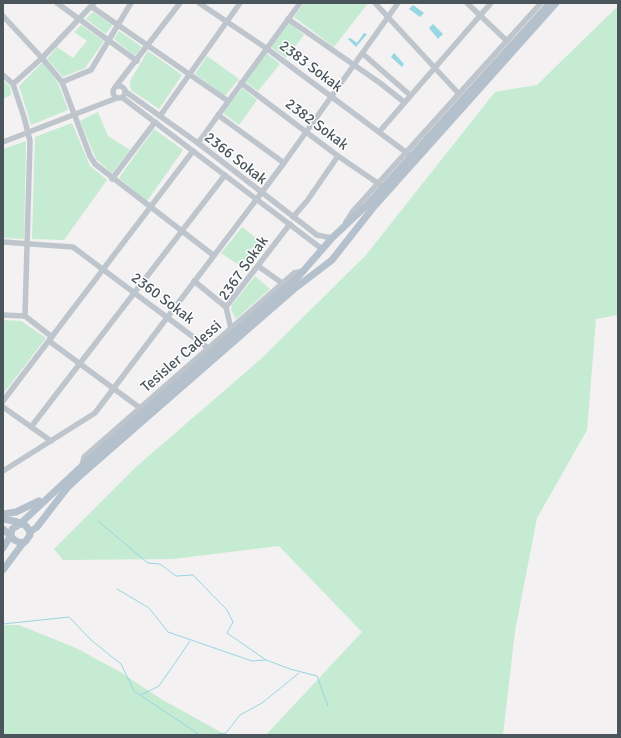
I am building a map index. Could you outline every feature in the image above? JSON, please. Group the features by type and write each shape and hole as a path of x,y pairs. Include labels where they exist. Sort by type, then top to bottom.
{"main road":[{"path":"3,548 14,526 20,524 82,466 290,285 332,238 367,205 550,3"},
{"path":"30,532 37,527 67,488 82,473 294,289 332,260 372,209 556,3"},
{"path":"332,238 339,240 342,248"},
{"path":"322,249 325,258 332,260"},
{"path":"3,514 13,513 27,508 62,484"},
{"path":"3,519 25,525 30,532 29,538 22,543 3,570"},
{"path":"3,529 11,534 14,540 22,543"}],"street":[{"path":"57,3 137,61"},
{"path":"62,82 91,70 110,41 131,3"},
{"path":"99,104 113,92 116,86 137,61 180,3"},
{"name":"2383 Sokak","path":"199,3 228,21 266,48 380,131 407,153"},
{"path":"160,116 240,3"},
{"path":"198,143 300,3"},
{"path":"375,3 459,94"},
{"path":"3,470 91,416 262,193 363,54 398,3"},
{"path":"467,3 507,41"},
{"path":"380,131 491,3"},
{"path":"341,229 353,211 542,3"},
{"path":"13,84 42,58 92,5 118,26 228,101"},
{"path":"3,16 62,82 90,156 95,164 112,179 214,255"},
{"path":"288,19 355,65 404,102"},
{"path":"363,54 410,95"},
{"path":"123,94 128,72"},
{"path":"3,75 13,84 30,141 25,316"},
{"name":"2382 Sokak","path":"241,83 338,156 379,184"},
{"path":"116,86 120,85 123,94"},
{"path":"113,92 123,94"},
{"path":"3,142 123,94"},
{"name":"2366 Sokak","path":"123,94 160,116 198,143 316,235 332,238"},
{"name":"2366 Sokak","path":"123,94 155,122 224,175 257,198 322,249"},
{"path":"218,115 284,163"},
{"path":"112,179 155,122"},
{"path":"3,401 193,151"},
{"path":"293,217 307,201 338,156"},
{"path":"31,427 80,365 224,175"},
{"name":"2367 Sokak","path":"231,329 226,307 290,224"},
{"name":"2360 Sokak","path":"3,242 73,247 208,348"},
{"path":"258,266 282,284"},
{"name":"Tesisler Cadessi","path":"82,466 84,458 208,348 294,273 304,271"},
{"path":"194,281 226,307"},
{"path":"3,315 25,316 80,365 140,408"},
{"path":"3,407 51,441"}],"green space":[{"path":"304,3 368,3 334,47 294,17"},
{"path":"618,6 618,315 596,319 587,430 537,518 515,631 503,735 266,735 362,632 279,546 173,559 63,560 54,549 136,467 262,358 366,255 495,92 537,85"},
{"path":"93,12 113,24 106,34 86,19"},
{"path":"289,22 304,35 286,58 271,47"},
{"path":"81,25 104,41 85,68 63,77 47,59 57,47 73,58 87,41 74,32"},
{"path":"119,31 142,47 135,56 114,39"},
{"path":"148,51 182,75 159,109 131,90 130,81"},
{"path":"266,53 280,64 258,91 246,82"},
{"path":"207,56 239,79 225,96 195,74"},
{"path":"43,62 58,83 68,110 31,125 19,86"},
{"path":"3,80 10,87 11,95 3,99"},
{"path":"242,88 257,100 239,125 223,113"},
{"path":"98,112 108,136 130,150 112,173 96,159 80,121"},
{"path":"72,123 90,166 107,180 64,240 32,239 35,137"},
{"path":"154,129 183,150 147,201 119,178"},
{"path":"26,141 24,239 3,238 3,149"},
{"path":"242,227 266,246 248,271 221,253"},
{"path":"255,276 270,289 236,319 231,310 232,305"},
{"path":"3,320 21,321 46,338 3,394"},
{"path":"3,625 19,625 76,648 122,673 161,699 226,735 3,735"}],"water":[{"path":"413,5 424,13 420,17 409,9"},
{"path":"433,24 443,34 438,39 429,28"},
{"path":"364,33 367,34 356,47 348,39 350,38 357,43"},
{"path":"394,53 404,64 402,67 391,57"}],"waterway":[{"path":"98,521 148,563 160,564 176,576 193,575 227,610 233,622 227,633 266,660 290,669 317,676 328,706"},
{"path":"117,589 149,608 168,632 252,661 265,660"},
{"path":"3,624 69,617 91,640 121,664 134,691 200,735"},
{"path":"141,695 159,686 190,641"},
{"path":"212,735 226,733 240,715 262,703 299,673"}]}
